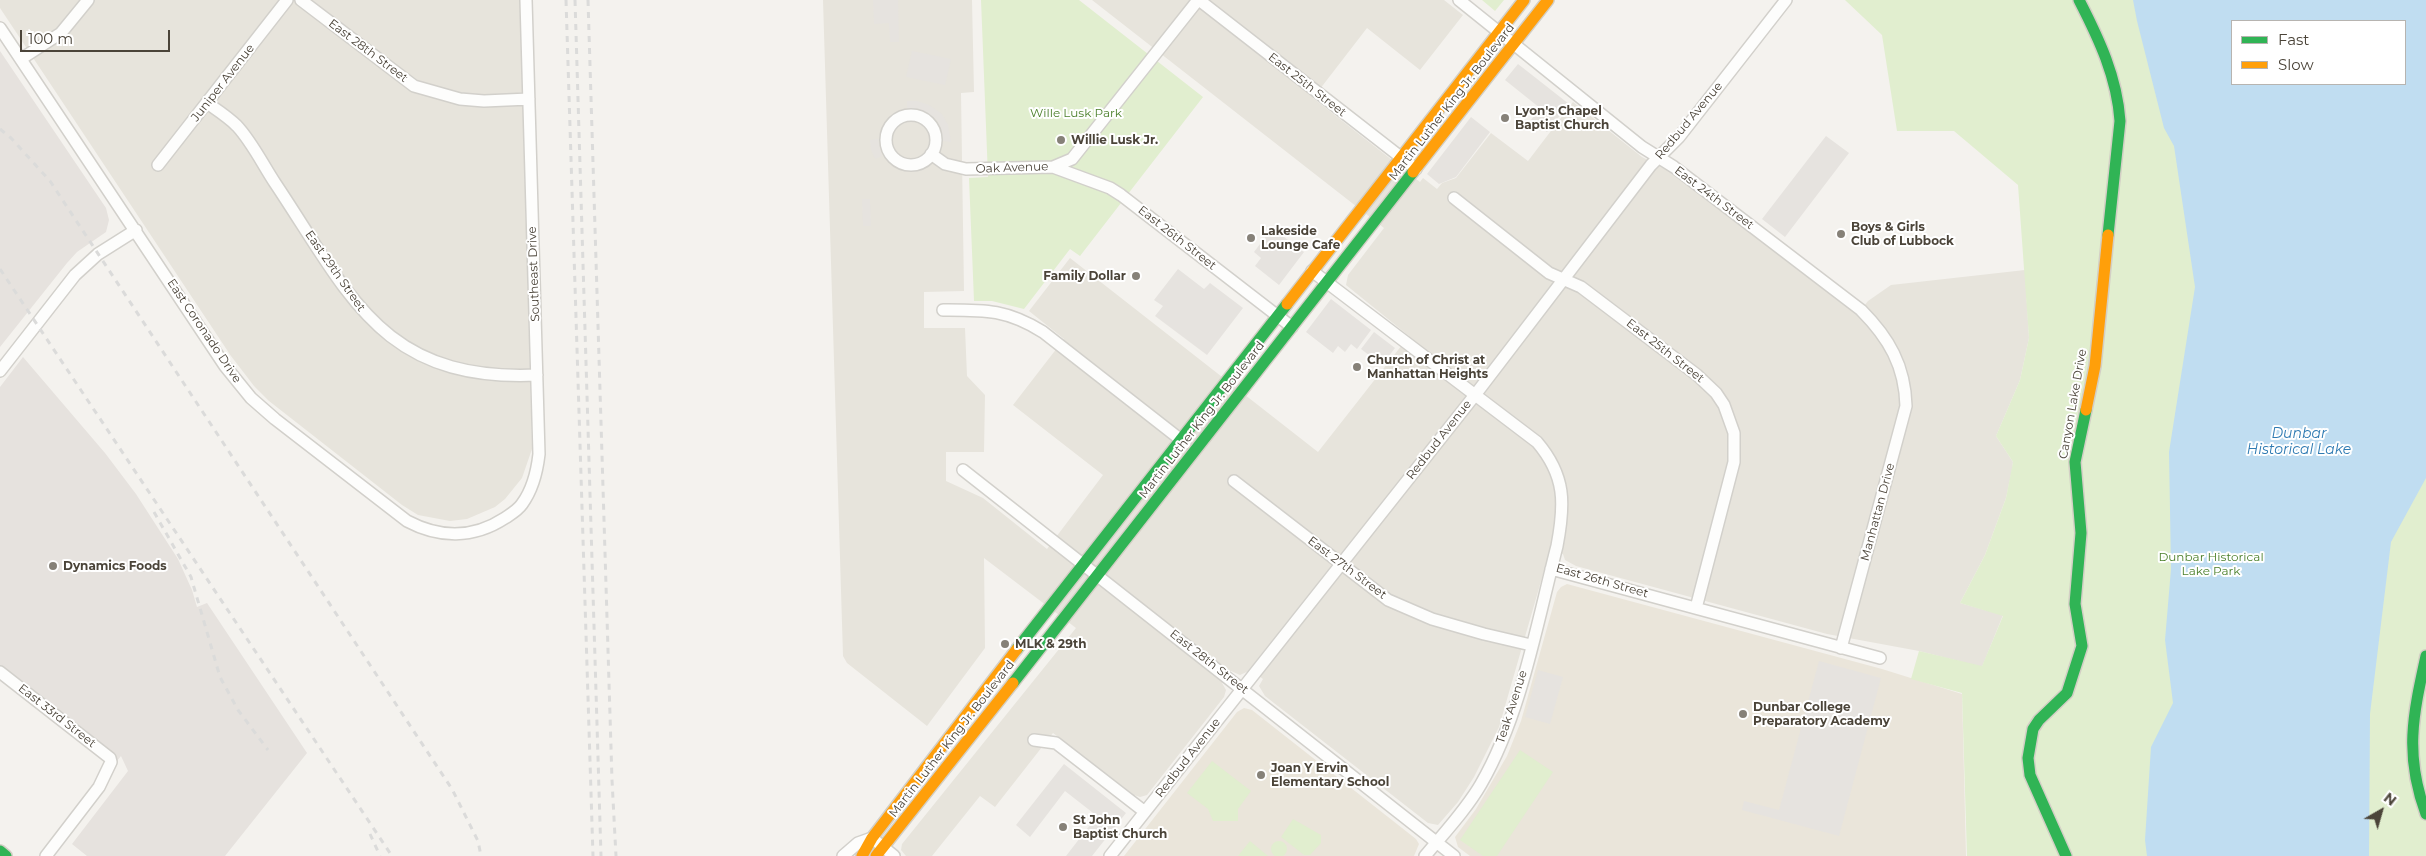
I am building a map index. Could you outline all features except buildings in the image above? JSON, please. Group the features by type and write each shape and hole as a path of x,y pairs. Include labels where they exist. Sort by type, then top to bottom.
{"main road":[{"name":"Martin Luther King Jr. Boulevard","path":"862,856 872,838 1084,563 1524,0"},
{"name":"Martin Luther King Jr. Boulevard","path":"880,852 1548,0"},
{"name":"Canyon Lake Drive","path":"2066,856 2030,775 2028,758 2033,729 2039,720 2066,693 2082,646 2075,604 2081,533 2075,462 2095,366 2120,121 2120,99 2079,0"},
{"path":"2426,656 2411,730 2410,748 2412,775 2426,814"},
{"path":"0,851 6,856"}],"street":[{"path":"20,59 61,33 88,0"},
{"name":"Juniper Avenue","path":"158,165 287,0"},
{"name":"East 28th Street","path":"301,0 414,86 460,99 484,101 529,99"},
{"name":"Southeast Drive","path":"489,527 521,506 535,479 539,454 526,0"},
{"name":"East 25th Street","path":"1198,0 1416,169"},
{"name":"Oak Avenue","path":"932,154 945,164 966,169 1053,167 1072,159 1198,0"},
{"name":"East 24th Street","path":"1459,0 1642,147 1861,310 1882,332 1891,345 1902,376"},
{"name":"Redbud Avenue","path":"1110,856 1475,395 1563,278 1659,158 1679,137 1786,0"},
{"name":"East Coronado Drive","path":"0,28 225,366 251,398 274,419 396,513 419,527 457,534 478,532 489,527"},
{"name":"East 29th Street","path":"207,103 238,128 352,299 391,338 421,356 461,370 506,377 537,375"},
{"path":"904,116 916,116 924,119 935,134 935,146 932,154 917,164 906,164 898,161 892,156 887,146 886,136 890,127 896,120 904,116"},
{"name":"East 26th Street","path":"1053,167 1110,188 1121,195 1292,327"},
{"name":"East 25th Street","path":"1454,198 1549,273 1581,287 1706,382 1720,399 1729,418 1735,448 1732,475 1696,608"},
{"path":"0,371 76,275 98,254 136,230"},
{"name":"East 26th Street","path":"1312,271 1537,442 1545,452 1558,476 1562,488 1562,520 1551,569 1880,658"},
{"path":"943,310 983,310 1021,319 1043,332 1195,451"},
{"name":"Manhattan Drive","path":"1841,648 1902,423 1906,399 1902,376"},
{"name":"East 28th Street","path":"963,470 1084,563 1454,856"},
{"name":"East 27th Street","path":"1234,481 1388,600 1408,610 1484,634 1531,645"},
{"name":"Teak Avenue","path":"1425,856 1480,786 1495,758 1514,708 1551,569"},
{"name":"East 33rd Street","path":"0,672 110,758 111,762 99,787 46,856"},
{"path":"1034,740 1056,743 1145,812"},
{"path":"844,856 858,843 872,838 880,852 894,856"}],"shaded area":[{"path":"0,0 520,0 532,449 522,478 505,499 495,507 467,519 450,521 418,515 402,505 269,401 254,386 231,356 0,8"},
{"path":"823,0 972,0 974,92 961,93 964,291 924,292 924,328 965,328 967,376 985,395 984,452 946,452 946,481 983,498 1047,549 1103,475 1013,405 1064,339 1029,311 1070,258 1318,452 1409,336 1346,285 1348,275 1384,228 1092,0 1444,0 1463,15 1420,70 1367,28 1313,98 1420,182 1423,178 1437,189 1442,183 1456,178 1491,133 1528,161 1573,102 1642,157 1671,172 1857,315 1868,301 1891,285 2025,270 2029,338 2020,380 1996,436 2013,462 2012,470 2006,498 1985,555 1960,603 2003,615 1982,667 1919,651 1827,634 1576,566 1565,560 1563,554 1550,550 1499,727 1474,777 1458,802 1438,825 1428,823 1265,696 1259,686 1263,679 1251,670 1240,675 1231,671 1222,683 1226,690 1224,697 1147,795 1140,797 1134,795 1053,733 995,807 980,796 932,856 906,856 901,850 902,844 1076,628 984,558 985,648 927,726 847,663 843,656"},
{"path":"873,0 898,0 899,42 890,42 889,23 874,24"},
{"path":"0,51 106,208 109,220 106,232 77,252 0,347"},
{"path":"912,51 951,59 945,85 906,77"},
{"path":"1518,64 1569,104 1547,132 1531,120 1540,108 1505,80"},
{"path":"907,101 917,101 929,105 942,114 948,125 951,142 943,141 941,128 936,119 926,112 907,108"},
{"path":"1471,117 1490,132 1456,177 1439,184 1427,174"},
{"path":"1826,136 1849,153 1785,237 1762,219"},
{"path":"878,139 882,156 875,159 871,150 870,140"},
{"path":"862,199 870,199 871,226 863,226"},
{"path":"1272,228 1304,252 1279,285 1255,266 1261,258 1254,252"},
{"path":"1178,269 1204,289 1210,283 1243,308 1207,355 1155,316 1163,306 1154,300"},
{"path":"1331,299 1371,330 1357,349 1351,344 1345,352 1338,346 1333,353 1306,332"},
{"path":"1374,332 1395,348 1382,365 1361,349"},
{"path":"23,357 105,453 136,494 178,559 192,590 197,607 207,603 307,753 225,856 87,856 72,844 128,771 121,756 112,767 0,678 0,387"},
{"name":"Dunbar College Preparatory Academy","path":"1567,584 1882,669 1962,694 1966,856 1470,856 1458,847 1455,837 1476,809 1507,756 1521,721 1557,592"},
{"path":"1819,661 1881,678 1839,836 1742,810 1744,801 1779,810"},
{"path":"1538,670 1563,677 1550,724 1525,717"},
{"name":"Joan Y Ervin Elementary School","path":"1244,708 1252,710 1416,839 1419,844 1414,856 1124,856 1237,712"},
{"path":"1064,764 1126,813 1092,856 1066,856 1097,816 1065,791 1030,837 1016,825"}],"green space":[{"name":"Wille Lusk Park","path":"981,0 1079,0 1203,97 1080,256 1070,249 1024,309 992,301 974,301 969,178 988,177"},
{"path":"1482,0 1504,0 1495,11"},
{"name":"Dunbar Historical Lake Park","path":"1845,0 2426,0 2426,856 1967,856 1962,693 1911,679 1919,651 1982,666 2003,616 1960,603 1985,555 2006,498 2013,462 1996,436 2020,380 2029,338 2018,185 1954,131 1897,131 1882,35"},
{"path":"1520,750 1553,772 1497,856 1483,856 1460,840"},
{"path":"1212,761 1251,791 1238,809 1238,821 1213,821 1208,809 1187,793"},
{"path":"1293,819 1321,835 1321,843 1310,855 1304,855 1281,837"},
{"path":"1250,841 1268,856 1238,856"},
{"path":"1279,841 1285,843 1287,849 1285,855 1279,857 1273,855 1271,849 1273,843"}],"water":[{"name":"Dunbar Historical Lake","path":"2133,0 2426,0 2426,478 2391,542 2370,714 2369,856 2147,856 2145,840 2151,747 2173,703 2165,640 2171,569 2169,452 2195,287 2174,146 2164,128"}],"railway":[{"path":"566,0 593,856"},
{"path":"575,0 601,856"},
{"path":"588,0 612,780 616,856"},
{"path":"0,129 11,138 50,181 452,789 478,841 481,856"},
{"path":"0,269 392,856"},
{"path":"154,512 191,577 220,677 238,710 268,750"},
{"path":"370,834 380,856"}],"traffic: fast":[{"path":"2079,0 2106,59 2115,89 2120,121 2108,235"},
{"path":"1013,683 1413,172"},
{"path":"1017,649 1287,304"},
{"path":"2066,856 2030,775 2028,758 2033,729 2039,720 2067,693 2082,646 2075,604 2081,533 2075,462 2086,410"},
{"path":"2426,656 2417,697 2413,735 2415,773 2426,814"},
{"path":"0,851 6,856"}],"traffic: slow":[{"path":"1287,304 1524,0"},
{"path":"1413,172 1548,0"},
{"path":"2086,410 2095,366 2108,235"},
{"path":"862,856 872,838 1017,649"},
{"path":"876,856 1013,683"}],"place":[{"name":"Lyon's Chapel Baptist Church","path":"1505,118"},
{"name":"Willie Lusk Jr.","path":"1061,140"},
{"name":"Boys & Girls Club of Lubbock","path":"1841,234"},
{"name":"Lakeside Lounge Cafe","path":"1251,238"},
{"name":"Family Dollar","path":"1136,276"},
{"name":"Church of Christ at Manhattan Heights","path":"1357,367"},
{"name":"Dynamics Foods","path":"53,566"},
{"name":"MLK & 29th","path":"1005,644"},
{"name":"Dunbar College Preparatory Academy","path":"1743,714"},
{"name":"Joan Y Ervin Elementary School","path":"1261,775"},
{"name":"St John Baptist Church","path":"1063,827"}]}
